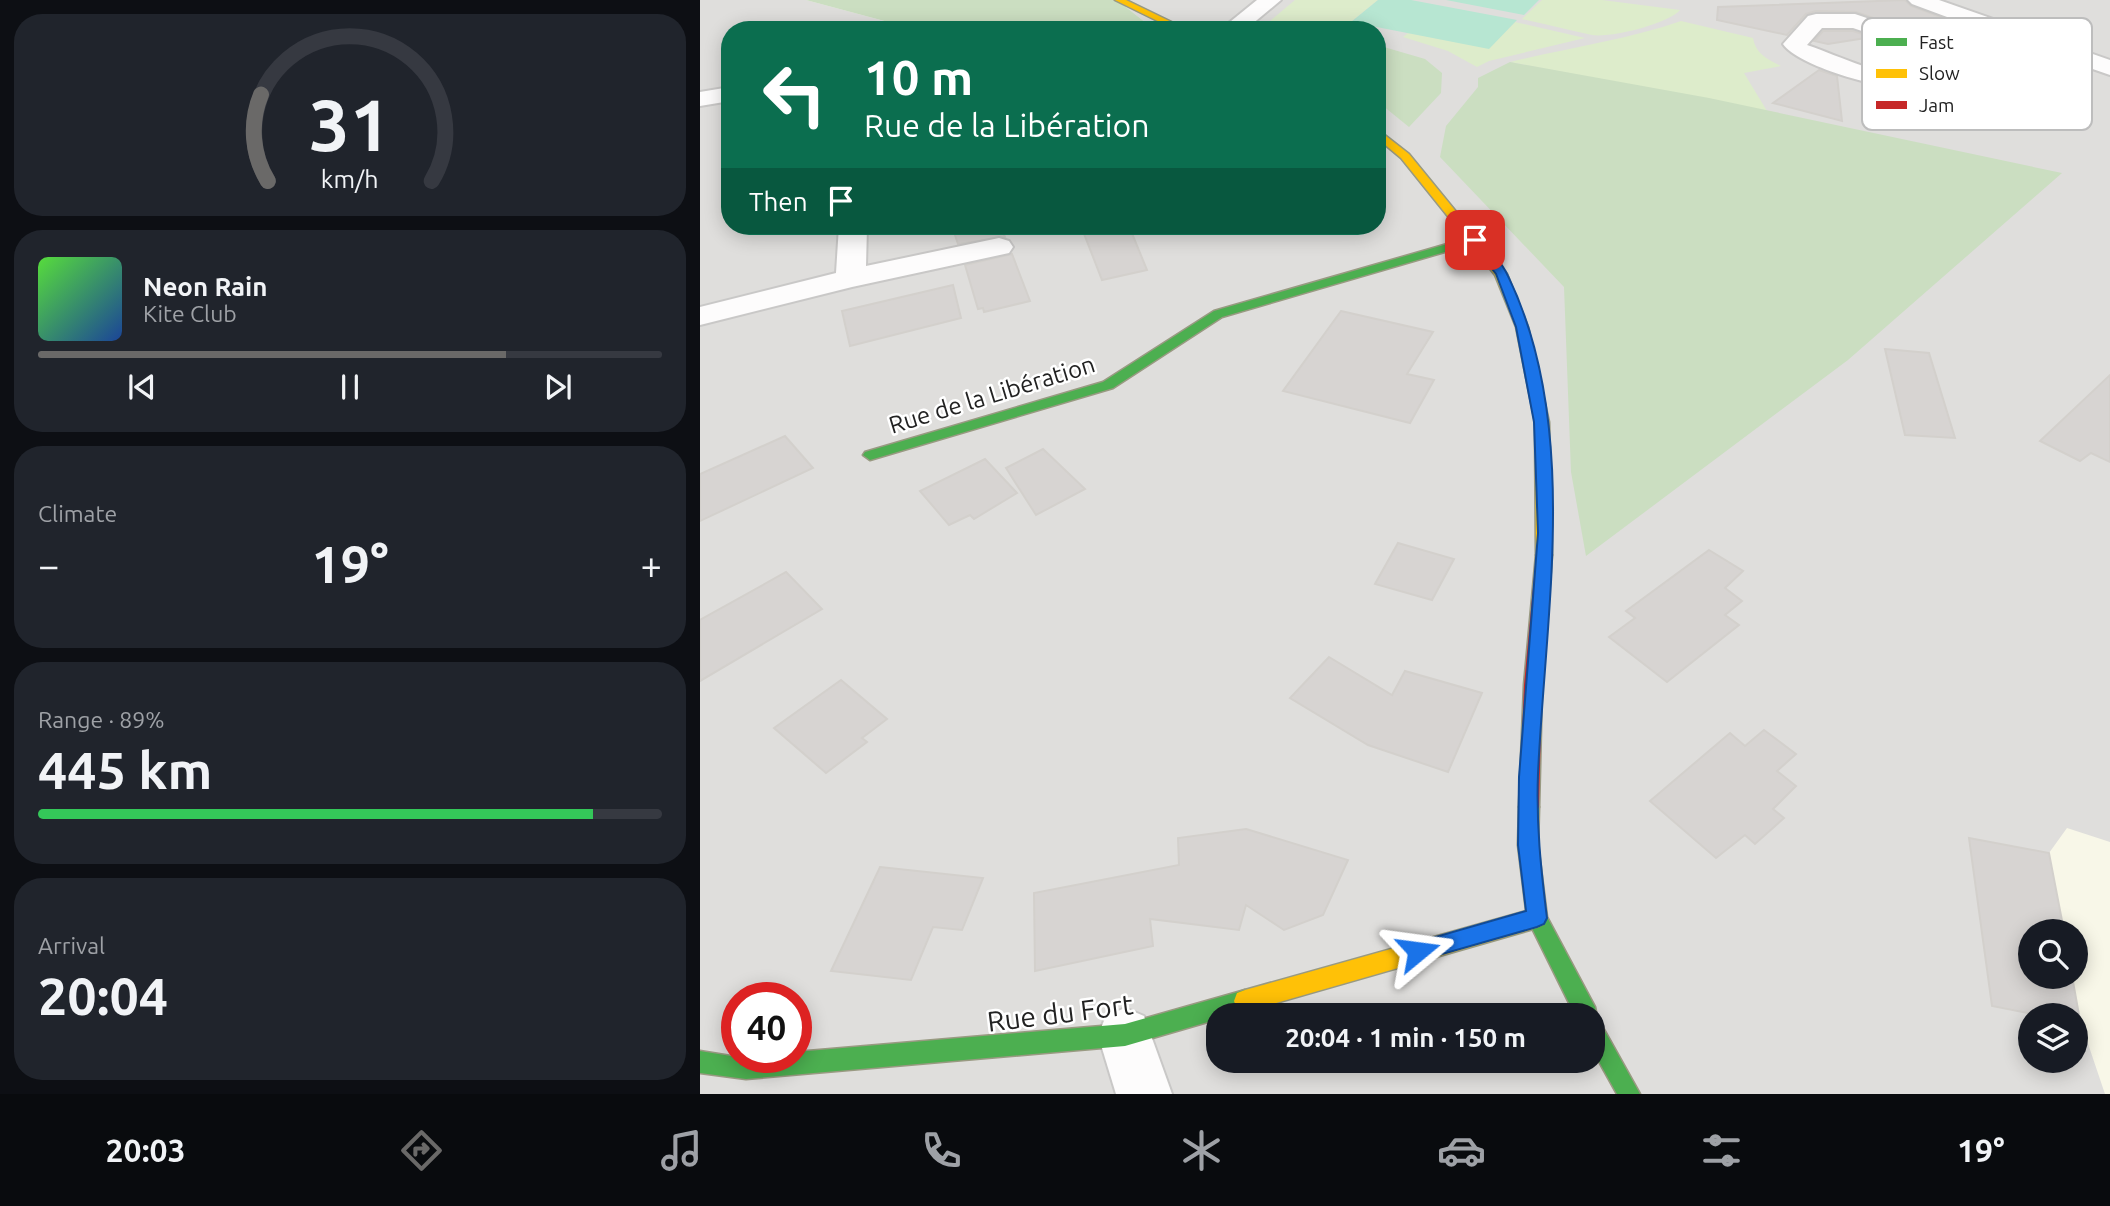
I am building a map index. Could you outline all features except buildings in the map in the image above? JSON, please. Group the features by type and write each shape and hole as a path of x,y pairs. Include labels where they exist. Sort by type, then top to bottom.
{"street":[{"path":"1119,0 1164,21"},
{"path":"1243,21 1270,0"},
{"path":"1919,0 1971,18"},
{"path":"1862,25 1835,19 1816,21 1794,44 1799,50 1862,71"},
{"path":"2092,61 2110,68"},
{"path":"700,99 721,96"},
{"path":"1386,140 1405,156 1502,274 1522,327 1542,422 1546,533 1528,777 1528,845 1537,918 1581,1003"},
{"path":"851,278 853,235"},
{"name":"Rue de la Libération","path":"870,455 1108,385 1218,314 1475,240"},
{"path":"700,316 851,278 999,247"},
{"name":"Rue du Fort","path":"700,1062 746,1068 1125,1035 1537,918"},
{"path":"1125,1035 1144,1094"},
{"path":"1605,1050 1629,1094"}],"shaded area":[{"path":"700,0 806,0 884,21 721,21 721,235 1386,235 1386,21 1144,21 1117,0 2110,0 2110,1094 700,1094"},
{"path":"2067,828 2110,842 2110,1094 2105,1094 2088,1044 2088,1003 2018,1003 2018,1011 1992,1006 1969,838 2049,853"}],"green space":[{"path":"806,0 1117,0 1144,21 884,21"},
{"path":"1295,0 1378,0 1352,21 1270,21"},
{"path":"1378,0 1411,0 1517,20 1489,49 1386,29 1386,21 1352,21"},
{"path":"1446,0 1539,0 1524,15"},
{"path":"1542,0 1602,0 1680,10 1664,20 1639,29 1592,35 1522,19"},
{"path":"1681,21 1753,38 1759,52 1781,66 1744,73 1767,111 1510,62 1618,39"},
{"path":"1515,22 1585,38 1489,61 1477,67 1448,51 1403,37 1408,33 1489,48"},
{"path":"1386,48 1425,59 1442,73 1441,93 1409,127 1386,108"},
{"path":"1510,62 1709,98 2062,173 1848,360 1586,556 1571,472 1564,287 1440,157 1446,126 1478,87 1478,78"}],"traffic: fast":[{"path":"870,455 1108,385 1218,314 1475,240"},
{"path":"1529,807 1528,845 1537,918 1581,1003"},
{"path":"700,1062 746,1068 1125,1035 1245,1001"},
{"path":"1605,1050 1629,1094"}],"traffic: slow":[{"path":"1119,0 1164,21"},
{"path":"1386,140 1405,156 1501,274 1522,327 1542,422 1544,555"},
{"path":"1245,1001 1537,918"}],"traffic: jam":[{"path":"1529,807 1533,685 1544,555"}],"route":[{"path":"1418,951 1537,918 1528,845 1528,777 1546,533 1542,422 1522,327 1502,274 1475,240"}]}
